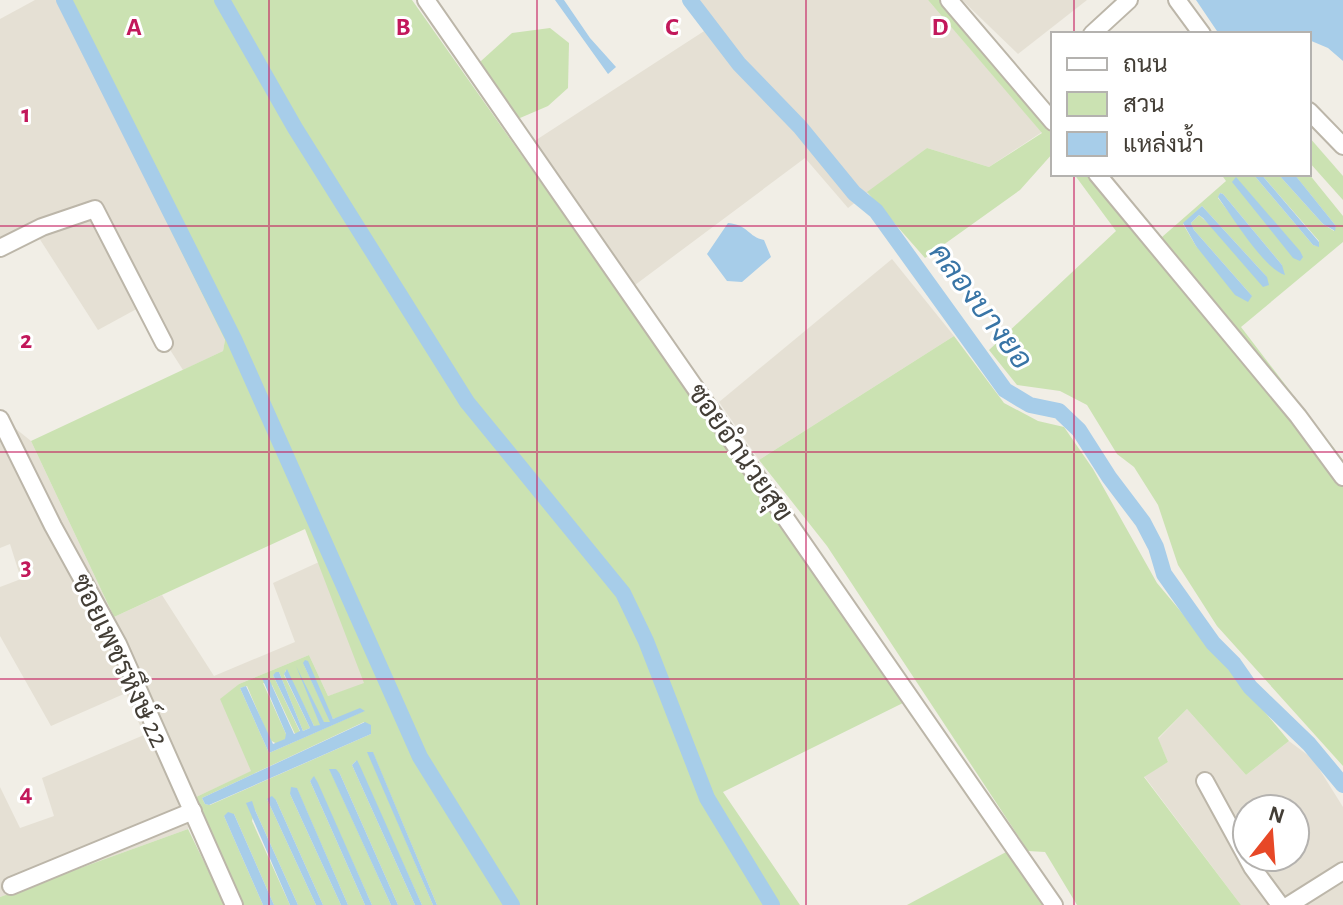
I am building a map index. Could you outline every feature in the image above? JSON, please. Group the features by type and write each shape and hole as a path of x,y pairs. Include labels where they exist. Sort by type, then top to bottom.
{"street":[{"name":"ซอยอำนวยสุข","path":"426,0 1054,905"},
{"path":"949,0 1051,120"},
{"path":"1095,32 1129,0"},
{"path":"1177,0 1201,32"},
{"path":"1311,113 1343,146"},
{"path":"1099,176 1298,416 1343,477"},
{"path":"0,248 42,227 95,209 164,343"},
{"name":"ซอยเพชรหึงษ์ 22","path":"0,419 53,526 118,644 234,905"},
{"path":"1205,781 1252,867 1280,905"},
{"path":"11,886 193,811"},
{"path":"1289,905 1343,871"}],"shaded area":[{"path":"35,0 57,0 225,340 223,351 183,370 142,306 98,330 32,227 0,243 0,19"},
{"path":"700,0 928,0 1042,132 989,167 927,148 848,208 805,158 635,285 533,142 715,24"},
{"path":"962,0 1087,0 1018,54"},
{"path":"892,259 954,336 759,460 719,402"},
{"path":"0,416 31,441 114,617 162,595 214,676 295,642 273,583 319,562 365,684 328,696 309,655 239,684 221,699 252,771 194,798 188,829 0,897 0,787 20,828 54,816 42,778 144,735 126,693 51,726 0,636 0,587 21,579 10,544 0,548"},
{"path":"1187,709 1246,775 1289,741 1313,759 1343,807 1343,905 1241,905 1144,776 1168,762 1158,739"}],"green space":[{"path":"57,0 412,0 907,701 723,792 800,905 437,905 373,753 368,752 433,905 422,905 356,761 352,765 415,905 398,905 340,774 330,770 391,905 372,905 314,777 310,781 365,905 348,905 297,789 290,794 341,905 323,905 276,800 267,799 316,905 298,905 255,810 252,821 290,905 274,905 234,814 224,816 263,905 239,905 194,798 251,771 220,699 239,684 309,655 328,696 364,683 305,529 114,617 31,441 223,351 225,340","holes":["303,663 333,719 364,711 269,753 240,688 247,686 270,740 277,744 286,739 286,734 263,683 272,685 295,734 300,732 273,675 279,672 303,731 310,728 284,675 286,670 314,726 321,726 304,684 324,723 331,722","364,722 371,734 210,805 205,804 202,798"]},
{"path":"928,0 957,0 1051,109 1051,155 1020,190 925,258 867,192 927,148 989,167 1042,133"},
{"path":"550,28 569,43 568,88 548,106 520,118 494,94 481,61 512,33"},
{"path":"1311,139 1343,176 1343,200 1311,164"},
{"path":"1075,176 1110,176 1162,237 1226,181 1222,176 1255,176 1313,245 1318,246 1319,241 1263,176 1280,176 1323,224 1334,231 1336,226 1296,176 1311,176 1343,216 1343,242 1241,327 1343,460 1343,766 1217,626 1178,565 1158,505 1134,467 1117,454 1087,405 1060,391 1017,385 989,350 1116,231","holes":["1220,193 1282,265 1266,260 1218,198","1202,206 1267,277 1199,215 1191,223 1252,296 1196,246 1183,224"]},
{"path":"954,336 1004,403 1038,421 1064,427 1093,469 1157,583 1289,741 1246,775 1187,709 1158,738 1168,762 1144,777 1241,905 1077,905 1045,852 1028,851 827,546 759,460"},
{"path":"188,829 225,905 0,905 0,897"},
{"path":"1008,851 1045,905 907,905"}],"water":[{"path":"555,0 564,0 590,38 616,67 608,74"},
{"path":"1196,0 1343,0 1343,61 1328,48 1311,41 1311,32 1218,32"},
{"path":"1255,176 1263,176 1319,242 1319,247 1313,245"},
{"path":"1280,176 1296,176 1336,226 1335,231 1323,224"},
{"path":"1236,177 1300,251 1303,257 1300,261 1293,258 1232,182"},
{"path":"1220,193 1282,265 1285,275 1268,263 1249,241 1218,197"},
{"path":"1202,206 1267,277 1269,285 1263,287 1199,215 1191,223 1252,296 1248,302 1235,295 1196,246 1183,223"},
{"path":"728,223 740,226 764,240 771,257 742,282 727,281 707,254"},
{"path":"305,660 333,719 360,708 365,711 269,753 240,688 246,686 273,744 285,739 286,734 262,678 269,679 294,734 300,731 273,675 276,672 279,672 303,731 310,728 284,674 287,669 314,726 320,725 296,666 324,722 330,722 303,663"},
{"path":"365,722 371,725 371,734 209,805 202,798"},
{"path":"367,752 373,752 437,905 433,905"},
{"path":"357,760 422,905 415,905 352,765"},
{"path":"329,769 336,769 340,774 398,905 391,905"},
{"path":"314,776 372,905 365,905 310,781"},
{"path":"291,787 297,788 348,905 341,905 290,794"},
{"path":"272,796 323,905 316,905 267,799"},
{"path":"252,801 298,905 290,905 246,803"},
{"path":"228,812 234,814 274,905 263,905 224,816"}],"waterway":[{"path":"64,0 234,339 420,757 512,905"},
{"path":"222,0 295,128 467,402 623,593 646,641 707,798 772,905"},
{"name":"คลองบางยอ","path":"690,0 739,64 800,127 854,193 876,211 1005,390 1030,405 1059,411 1079,430 1143,522 1156,547 1164,574 1213,643 1234,664 1250,687 1309,744 1343,785"}]}
